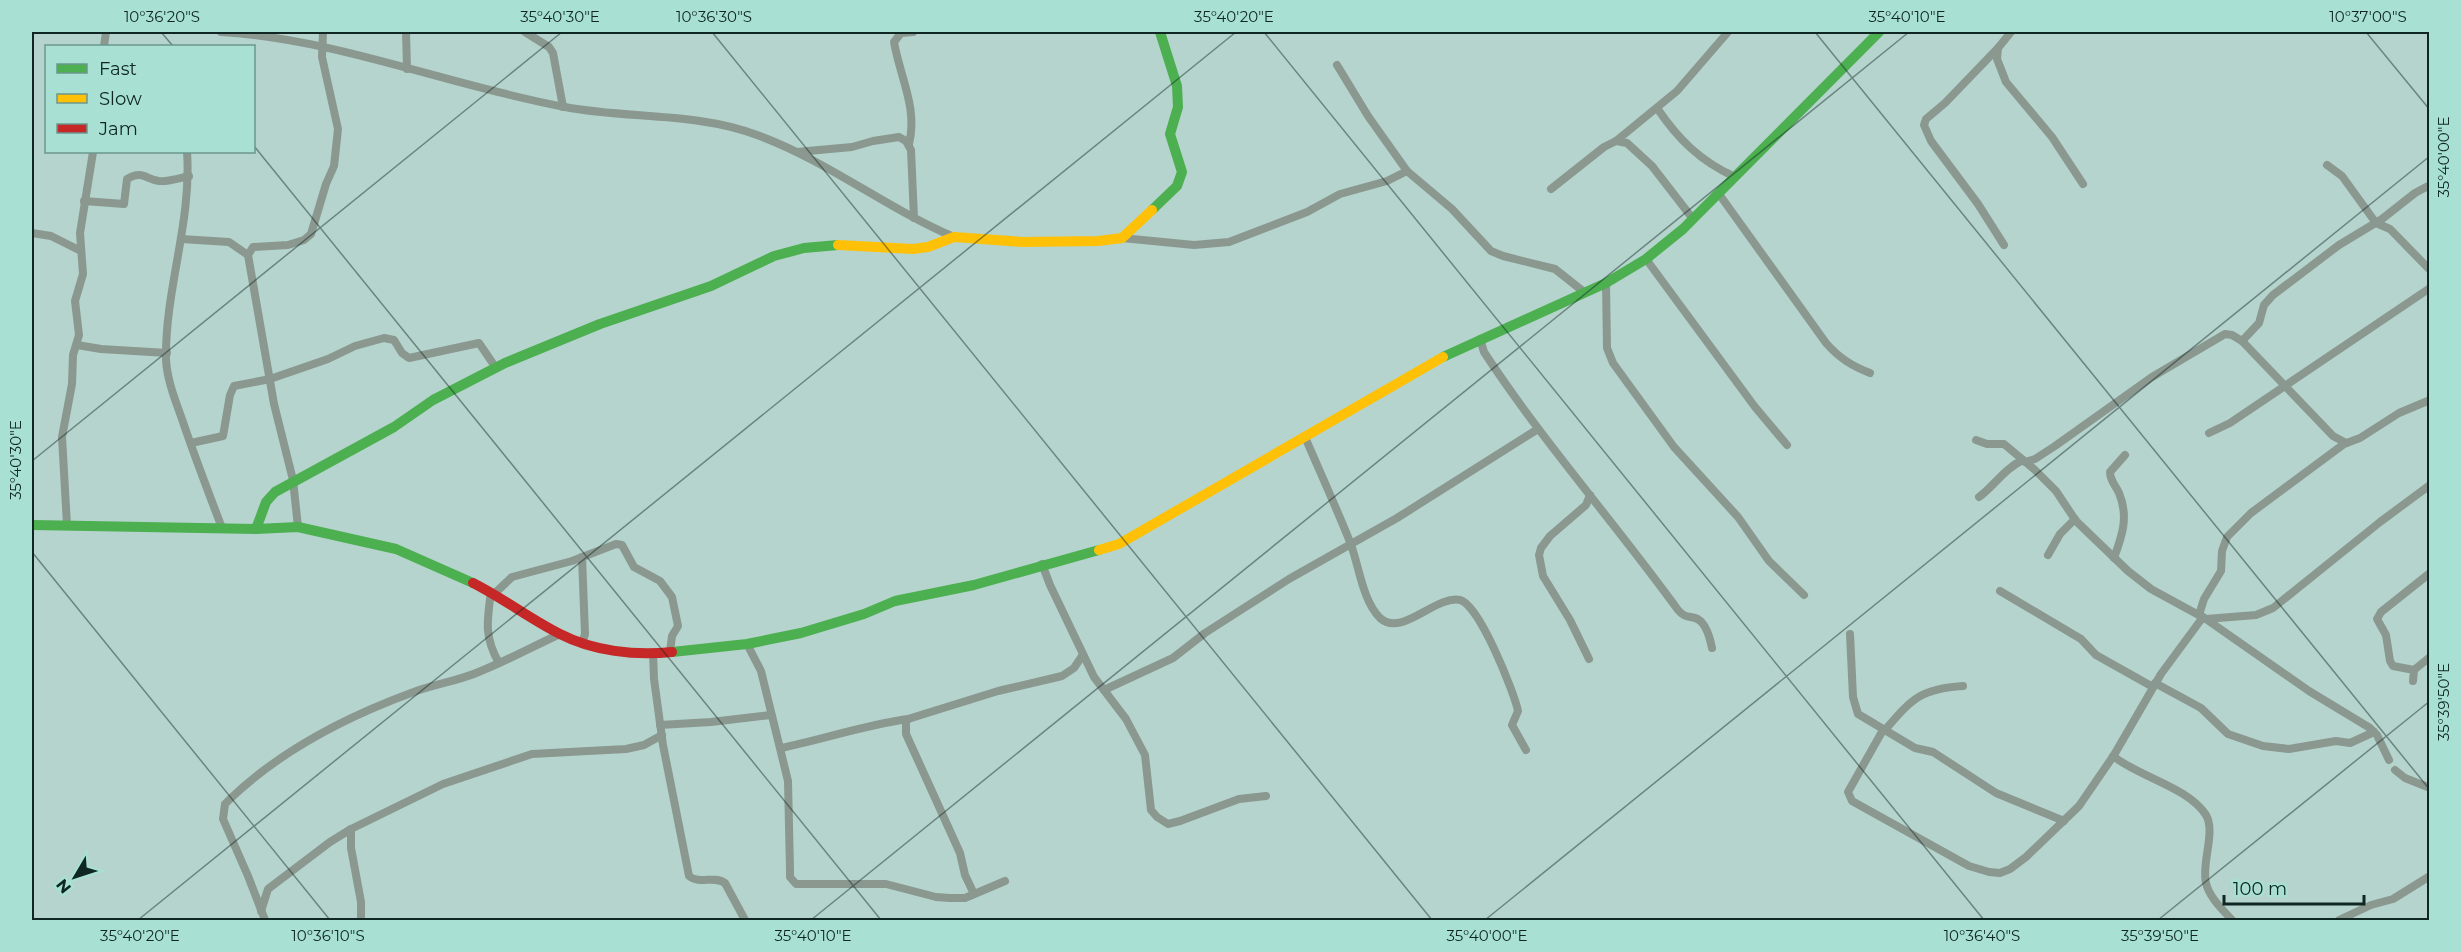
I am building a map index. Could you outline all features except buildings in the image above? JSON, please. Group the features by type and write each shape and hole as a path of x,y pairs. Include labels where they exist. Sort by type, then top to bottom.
{"street":[{"path":"221,32 253,34 322,46 563,107 596,113 687,120 754,134 796,152 914,218 954,237 1023,242 1098,241 1122,238 1194,245 1229,242 1307,212 1340,194 1387,181 1407,171"},
{"path":"298,527 293,480 274,404 248,255 253,247 299,243 311,234 326,184 334,166 338,129 324,68 323,32"},
{"path":"406,32 407,69"},
{"path":"525,32 549,47 553,53 563,107"},
{"path":"913,32 901,33 894,42 909,95 912,130 909,144 914,172 912,203 914,218"},
{"path":"1122,238 1177,186 1183,175 1182,165 1170,131 1178,106 1178,90 1160,32"},
{"path":"1551,189 1604,147 1616,141 1677,91 1728,32"},
{"path":"32,525 256,529 298,527 396,549 492,593 560,634 582,644 633,653 670,652 747,644 792,636 864,614 895,601 974,585 1130,538 1445,356 1606,283 1646,259 1693,219 1879,32"},
{"path":"2004,245 1978,204 1931,141 1924,126 1926,119 1945,103 2011,32"},
{"path":"1998,48 1997,59 2006,82 2058,144 2083,184"},
{"path":"1337,65 1368,116 1407,171 1452,208 1491,251 1555,269 1584,292"},
{"path":"1657,108 1687,147 1715,167 1735,177"},
{"path":"796,152 852,147 891,137 902,138 909,144"},
{"path":"1616,141 1627,143 1637,150 1693,219"},
{"path":"67,525 62,437 79,328 74,307 82,274 84,201 93,153"},
{"path":"187,153 189,176 168,320 167,353 171,386 222,528"},
{"path":"2327,165 2342,176 2376,223 2390,229 2430,270"},
{"path":"84,201 122,205 125,201 127,179 132,176 145,175 159,181 189,176"},
{"path":"2242,341 2259,323 2264,305 2273,295 2339,245 2376,223 2430,184"},
{"path":"1719,194 1826,343 1839,357 1870,373"},
{"path":"32,233 51,236 81,251"},
{"path":"256,529 266,502 275,492 293,480 394,427 433,400 496,368 600,324 711,286 774,256 794,251 847,244 913,249 928,247 954,237"},
{"path":"181,238 229,242 248,255"},
{"path":"1646,259 1755,407 1787,446"},
{"path":"1606,283 1607,348 1613,363 1674,447 1738,518 1768,561 1803,596"},
{"path":"2209,433 2230,423 2430,288"},
{"path":"1979,497 1992,488 2010,468 2043,455 2152,377 2219,336 2232,335 2242,341 2333,436 2346,443"},
{"path":"190,444 223,436 230,395 234,386 270,379 328,359 356,346 389,338 394,340 402,353 409,358 479,343 496,368"},
{"path":"1480,339 1484,352 1538,429 1618,529 1678,610 1687,618 1701,621 1712,648"},
{"path":"77,345 101,349 167,353"},
{"path":"1963,686 1940,688 1923,693 1883,731 1848,792 1852,801 1969,866 2000,873 2010,869 2026,857 2086,797 2113,756 2154,685 2203,617 2204,599 2221,571 2222,551 2227,537 2251,513 2346,443 2360,438 2399,413 2430,400"},
{"path":"1104,690 1173,658 1217,625 1289,579 1447,488 1538,429"},
{"path":"1305,437 1351,544 1369,598 1382,620 1400,623 1435,606 1460,600 1470,605 1510,687 1518,711 1512,725 1526,750"},
{"path":"1976,440 1987,444 2004,444 2052,487 2075,519 2114,558 2151,589 2203,617 2309,691 2360,721 2374,732 2389,760"},
{"path":"2114,558 2124,530 2124,521 2122,503 2110,477 2110,472 2125,455"},
{"path":"2203,617 2256,615 2273,608 2430,485"},
{"path":"1589,659 1570,620 1544,576 1539,555 1550,536 1586,505 1590,495"},
{"path":"2048,555 2060,534 2075,519"},
{"path":"499,663 490,648 488,636 492,593 512,577 530,574 616,544 622,545 634,567 660,581 672,597 678,626 672,636 670,652"},
{"path":"582,557 585,634 582,644"},
{"path":"1042,564 1082,656 1094,677 1126,719 1145,755 1151,810 1157,818 1168,824 1239,799 1266,796"},
{"path":"2414,670 2393,666 2390,661 2386,635 2377,619 2381,612 2430,573"},
{"path":"2000,591 2081,639 2096,655 2201,708 2228,734 2263,746 2289,749 2336,741 2350,743 2374,732"},
{"path":"265,921 223,819 225,804 244,785 293,748 384,704 431,686 475,674 560,634"},
{"path":"1850,634 1855,705 1858,714 1915,748 1933,752 1996,793 2064,821"},
{"path":"747,644 761,671 781,748 790,800 790,877 796,884 886,884 950,898 965,897 1005,881"},
{"path":"653,653 660,725 689,876 699,881 720,880 725,883 745,921"},
{"path":"781,748 908,718 998,691 1062,676 1074,668 1082,656"},
{"path":"2413,681 2414,670 2430,657"},
{"path":"660,725 771,715"},
{"path":"908,718 905,724 906,734 960,853 965,875 974,894"},
{"path":"891,721 906,734"},
{"path":"261,912 268,889 330,842 351,829 443,784 522,756 557,751 626,749 644,745 662,735"},
{"path":"2113,756 2125,766 2190,799 2205,814 2209,833 2206,884 2232,921"},
{"path":"2395,770 2405,778 2430,788"},
{"path":"351,829 351,848 362,909 361,921"},
{"path":"2339,921 2371,905 2393,899 2430,876"},
{"path":"251,888 268,889"}],"traffic: fast":[{"path":"1152,210 1177,186 1182,172 1170,134 1178,107 1177,86 1160,32"},
{"path":"1443,357 1606,283 1646,259 1683,229 1879,32"},
{"path":"256,529 266,502 275,492 394,427 433,400 505,363 600,324 711,286 774,256 804,248 838,245"},
{"path":"32,525 256,529 298,527 396,549 473,583"},
{"path":"672,652 747,644 801,633 864,614 895,601 974,585 1099,550"}],"traffic: slow":[{"path":"838,245 913,249 928,247 954,237 1023,242 1098,241 1122,238 1152,210"},
{"path":"1099,550 1119,544 1443,357"}],"traffic: jam":[{"path":"473,583 549,628 586,645 629,653 672,652"}]}
